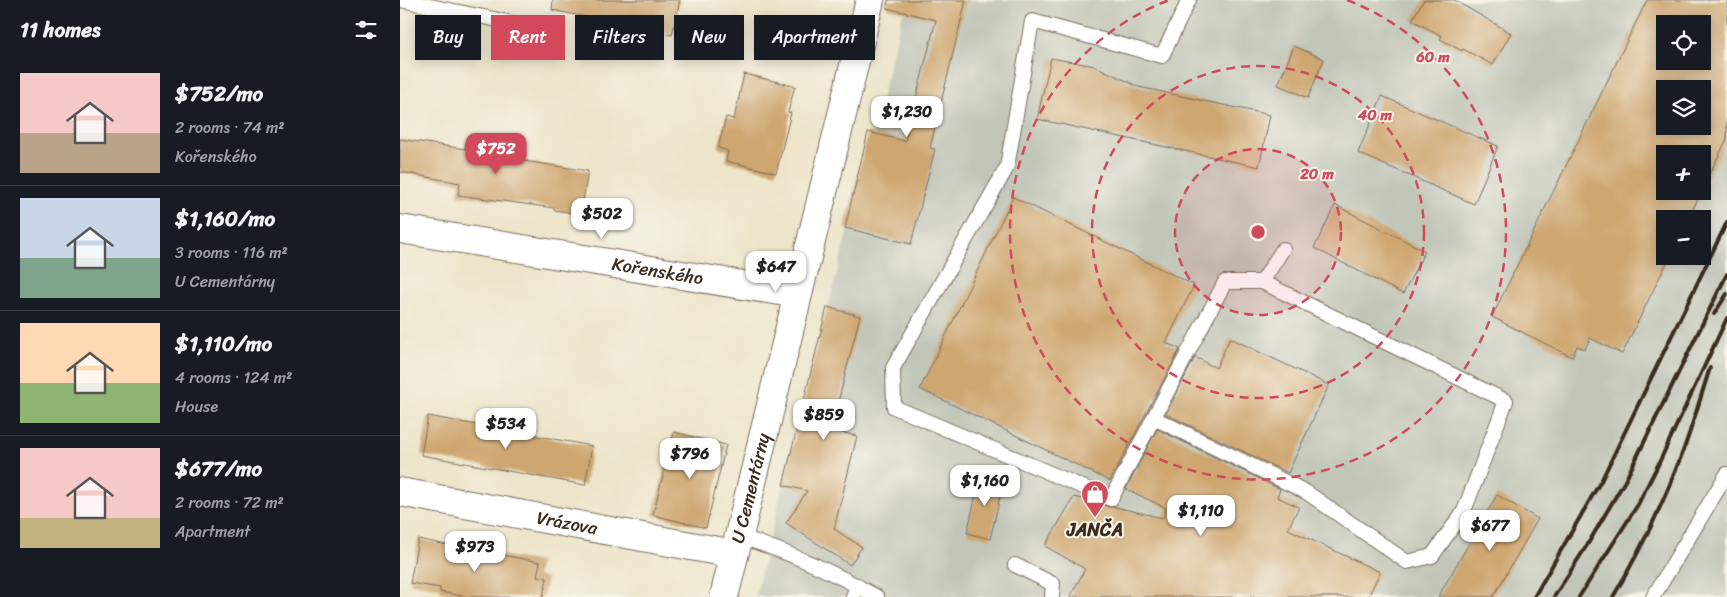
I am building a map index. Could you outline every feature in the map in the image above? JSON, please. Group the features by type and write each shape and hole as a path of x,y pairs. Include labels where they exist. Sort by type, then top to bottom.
{"street":[{"name":"U Cementárny","path":"724,597 870,0"},
{"name":"Kořenského","path":"400,229 798,294"},
{"name":"Vrázova","path":"400,492 736,545"}],"lane":[{"path":"400,0 491,19"},
{"path":"1154,418 1306,492 1407,562 1432,556 1464,511 1506,401 1262,282 1225,282 1111,499 894,407 892,368 1007,167 1032,21 1162,56 1189,0"},
{"path":"1262,282 1283,249"},
{"path":"1653,597 1727,473"},
{"path":"736,545 785,552 855,591 877,597"},
{"path":"1015,565 1053,584 1052,597"}],"shaded area":[{"path":"906,0 1727,0 1727,597 755,597"}],"building":[{"path":"553,0 680,0 677,15 674,15 672,35 664,33 664,15 576,15 552,10"},
{"path":"888,0 966,0 930,148 935,149 911,244 845,228 868,132 905,141 936,20 887,8"},
{"path":"1424,0 1454,0 1511,33 1493,65 1440,39 1442,36 1412,20"},
{"path":"1647,0 1727,0 1727,139 1711,171 1711,145 1656,145 1656,200 1698,200 1692,210 1656,210 1656,265 1666,265 1622,354 1590,338 1585,349 1577,346 1572,357 1492,317"},
{"path":"1294,46 1324,59 1308,98 1278,85"},
{"path":"1051,58 1095,66 1139,87 1270,115 1259,167 1037,119"},
{"path":"744,74 795,86 788,112 791,113 776,173 726,161 728,151 718,148 726,117 734,119"},
{"path":"1382,96 1498,146 1474,204 1358,153"},
{"path":"400,139 465,149 466,142 499,148 498,157 588,171 581,213 458,195 460,183 400,172"},
{"path":"1013,197 1194,285 1166,343 1180,349 1110,481 920,389"},
{"path":"1335,205 1425,251 1403,294 1314,248"},
{"path":"827,307 860,316 831,430 857,436 834,529 862,547 850,565 786,523 807,491 783,485"},
{"path":"1230,338 1329,385 1288,473 1166,414 1195,357 1216,368"},
{"path":"428,416 592,446 585,485 421,455"},
{"path":"1157,429 1280,489 1277,497 1299,507 1288,529 1380,572 1368,597 1070,597 1085,569 1045,546 1074,497 1108,507 1163,518 1166,508 1126,489"},
{"path":"674,432 726,445 706,528 653,515 665,467 673,460 669,450"},
{"path":"981,474 1004,480 990,539 967,533"},
{"path":"1497,495 1538,519 1493,597 1438,597"},
{"path":"418,539 540,562 537,576 547,578 543,597 468,597 440,592 440,588 410,583"}],"railway":[{"path":"1534,597 1602,479 1727,222"},
{"path":"1554,597 1626,479 1727,274"},
{"path":"1714,314 1727,294"},
{"path":"1579,597 1637,506 1727,318"},
{"path":"1613,597 1641,547 1666,495 1710,368"}],"place":[{"name":"JANČA","path":"1095,518"}]}
